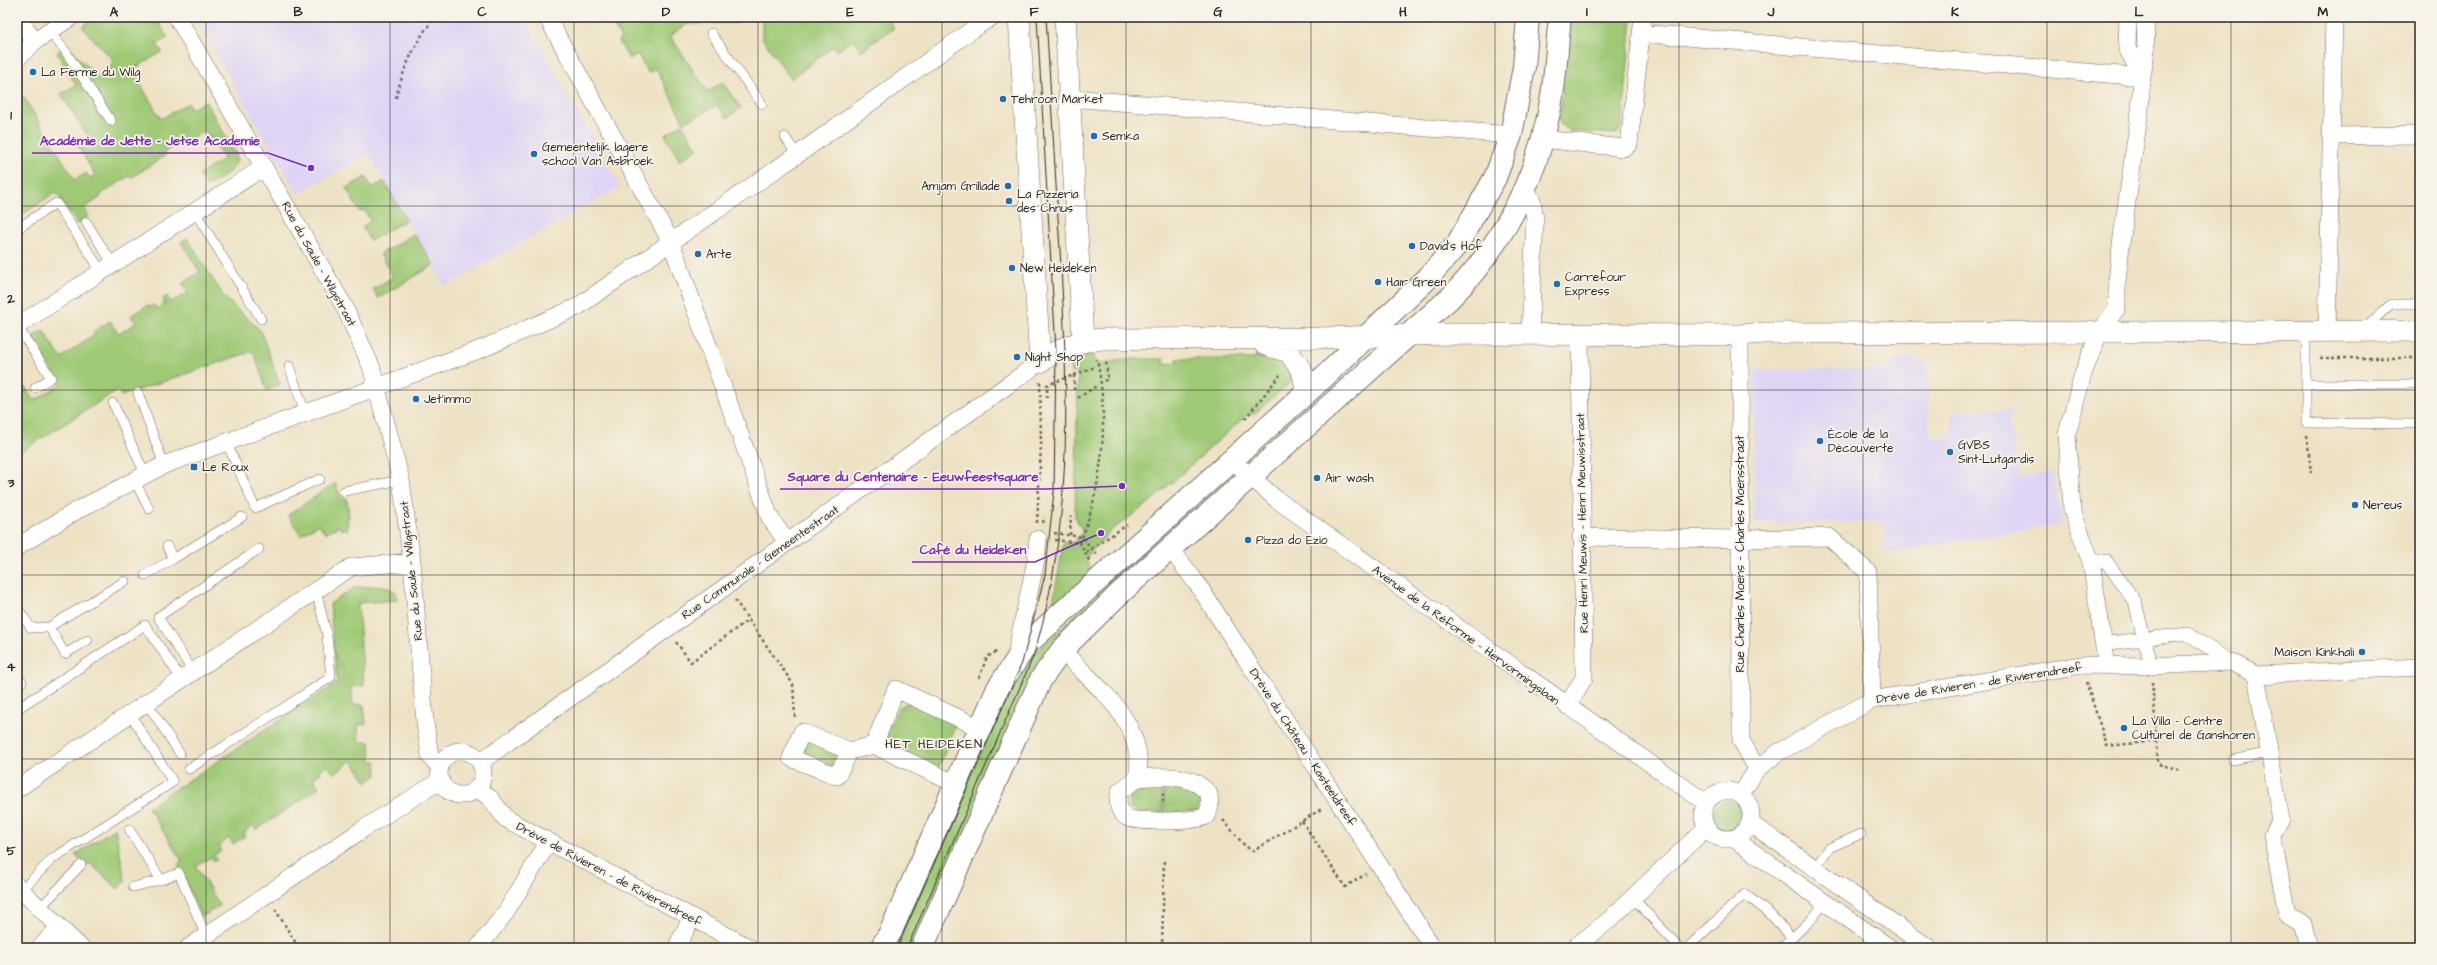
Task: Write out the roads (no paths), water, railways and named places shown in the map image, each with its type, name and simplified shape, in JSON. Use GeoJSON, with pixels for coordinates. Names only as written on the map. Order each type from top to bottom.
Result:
{"type":"FeatureCollection","features":[{"type":"Feature","properties":{"kind":"main road"},"geometry":{"type":"LineString","coordinates":[[881,948],[890,933],[998,688],[1018,658],[1042,630],[1306,393],[1428,278],[1458,243],[1495,178],[1511,135],[1524,67],[1528,17]]}},
{"type":"Feature","properties":{"kind":"main road"},"geometry":{"type":"LineString","coordinates":[[922,948],[1037,686],[1062,650],[1170,548],[1409,335],[1468,280],[1510,218],[1526,188],[1543,139],[1552,95],[1560,17]]}},
{"type":"Feature","properties":{"kind":"street"},"geometry":{"type":"LineString","coordinates":[[19,17],[34,42]]}},
{"type":"Feature","properties":{"kind":"street"},"geometry":{"type":"LineString","coordinates":[[17,59],[34,42],[71,17]]}},
{"type":"Feature","properties":{"kind":"street","name":"Rue du Saule - Wilgstraat"},"geometry":{"type":"LineString","coordinates":[[177,17],[344,306],[378,386],[401,480],[412,562],[425,723],[430,756],[440,773]]}},
{"type":"Feature","properties":{"kind":"street"},"geometry":{"type":"LineString","coordinates":[[547,17],[671,242],[770,518],[787,542]]}},
{"type":"Feature","properties":{"kind":"street"},"geometry":{"type":"LineString","coordinates":[[17,547],[140,477],[164,465],[226,441],[484,348],[577,307],[797,154],[978,24],[992,17]]}},
{"type":"Feature","properties":{"kind":"street"},"geometry":{"type":"LineString","coordinates":[[1019,17],[1040,362]]}},
{"type":"Feature","properties":{"kind":"street"},"geometry":{"type":"LineString","coordinates":[[1065,17],[1088,340]]}},
{"type":"Feature","properties":{"kind":"street"},"geometry":{"type":"LineString","coordinates":[[2128,17],[2126,48],[2142,77]]}},
{"type":"Feature","properties":{"kind":"street"},"geometry":{"type":"LineString","coordinates":[[2107,666],[2091,562],[2072,510],[2067,434],[2083,374],[2099,333],[2117,308],[2122,237],[2140,109],[2142,77],[2146,52],[2145,17]]}},
{"type":"Feature","properties":{"kind":"street"},"geometry":{"type":"LineString","coordinates":[[2327,332],[2334,17]]}},
{"type":"Feature","properties":{"kind":"street"},"geometry":{"type":"LineString","coordinates":[[1543,139],[1624,148],[1629,144],[1642,25],[2142,77]]}},
{"type":"Feature","properties":{"kind":"street"},"geometry":{"type":"LineString","coordinates":[[1070,100],[1091,100],[1511,135]]}},
{"type":"Feature","properties":{"kind":"street"},"geometry":{"type":"LineString","coordinates":[[2332,136],[2420,135]]}},
{"type":"Feature","properties":{"kind":"street"},"geometry":{"type":"LineString","coordinates":[[17,326],[264,167]]}},
{"type":"Feature","properties":{"kind":"street"},"geometry":{"type":"LineString","coordinates":[[1526,188],[1532,201],[1535,218],[1530,334]]}},
{"type":"Feature","properties":{"kind":"street"},"geometry":{"type":"LineString","coordinates":[[1040,362],[1056,350],[1088,340],[1530,334],[1740,335],[1764,333],[2420,331]]}},
{"type":"Feature","properties":{"kind":"street","name":"Rue Henri Meuwis - Henri Meuwisstraat"},"geometry":{"type":"LineString","coordinates":[[1567,706],[1584,678],[1581,537],[1580,335]]}},
{"type":"Feature","properties":{"kind":"street","name":"Rue Charles Moens - Charles Moensstraat"},"geometry":{"type":"LineString","coordinates":[[1740,335],[1739,539],[1741,740],[1757,769]]}},
{"type":"Feature","properties":{"kind":"street"},"geometry":{"type":"LineString","coordinates":[[1245,339],[1290,352],[1303,373],[1306,393]]}},
{"type":"Feature","properties":{"kind":"street","name":"Rue Communale - Gemeentestraat"},"geometry":{"type":"LineString","coordinates":[[480,762],[1040,362]]}},
{"type":"Feature","properties":{"kind":"street","name":"Avenue de la Réforme - Hervormingslaan"},"geometry":{"type":"LineString","coordinates":[[1232,460],[1286,506],[1706,803]]}},
{"type":"Feature","properties":{"kind":"street"},"geometry":{"type":"LineString","coordinates":[[1018,658],[1018,644],[1036,560],[1044,532]]}},
{"type":"Feature","properties":{"kind":"street"},"geometry":{"type":"LineString","coordinates":[[1581,537],[1739,539],[1829,537],[1868,572],[1872,700]]}},
{"type":"Feature","properties":{"kind":"street","name":"Drève du Château - Kasteeldreef"},"geometry":{"type":"LineString","coordinates":[[1170,548],[1187,568],[1338,799],[1433,948]]}},
{"type":"Feature","properties":{"kind":"street"},"geometry":{"type":"LineString","coordinates":[[2091,562],[2106,561],[2135,602],[2148,656]]}},
{"type":"Feature","properties":{"kind":"street"},"geometry":{"type":"LineString","coordinates":[[17,789],[353,566],[412,562]]}},
{"type":"Feature","properties":{"kind":"street"},"geometry":{"type":"LineString","coordinates":[[2110,643],[2188,634],[2231,662],[2256,675],[2420,666]]}},
{"type":"Feature","properties":{"kind":"street"},"geometry":{"type":"LineString","coordinates":[[1062,650],[1130,726],[1139,756],[1138,778]]}},
{"type":"Feature","properties":{"kind":"street","name":"Drève de Rivieren - de Rivierendreef"},"geometry":{"type":"LineString","coordinates":[[1741,794],[1757,769],[1779,752],[1872,700],[2081,665],[2150,666],[2231,662]]}},
{"type":"Feature","properties":{"kind":"street"},"geometry":{"type":"LineString","coordinates":[[2256,675],[2271,752],[2281,820],[2272,835],[2280,878],[2287,914],[2303,924],[2309,948]]}},
{"type":"Feature","properties":{"kind":"street"},"geometry":{"type":"LineString","coordinates":[[874,745],[896,689],[980,728]]}},
{"type":"Feature","properties":{"kind":"street"},"geometry":{"type":"LineString","coordinates":[[850,752],[837,776],[791,758],[802,732],[850,752],[874,745],[956,784]]}},
{"type":"Feature","properties":{"kind":"street"},"geometry":{"type":"LineString","coordinates":[[188,948],[363,829],[440,773],[449,756],[455,752],[469,753],[480,762],[483,773],[477,788],[471,793],[457,795],[450,792],[440,773]]}},
{"type":"Feature","properties":{"kind":"street"},"geometry":{"type":"LineString","coordinates":[[1162,777],[1188,779],[1201,785],[1209,794],[1210,807],[1206,816],[1201,819],[1133,819],[1122,812],[1118,806],[1120,791],[1138,778],[1162,777]]}},
{"type":"Feature","properties":{"kind":"street","name":"Drève de Rivieren - de Rivierendreef"},"geometry":{"type":"LineString","coordinates":[[477,788],[490,798],[506,819],[548,843],[750,948]]}},
{"type":"Feature","properties":{"kind":"street"},"geometry":{"type":"LineString","coordinates":[[1734,839],[1741,835],[1750,823],[1750,807],[1741,794],[1733,791],[1721,791],[1710,797],[1706,803],[1703,811],[1706,828],[1718,838],[1734,839],[1890,948]]}},
{"type":"Feature","properties":{"kind":"street"},"geometry":{"type":"LineString","coordinates":[[1750,823],[1929,948]]}},
{"type":"Feature","properties":{"kind":"street"},"geometry":{"type":"LineString","coordinates":[[1574,948],[1633,898],[1691,840],[1706,828]]}},
{"type":"Feature","properties":{"kind":"street"},"geometry":{"type":"LineString","coordinates":[[478,948],[506,912],[548,843]]}},
{"type":"Feature","properties":{"kind":"street"},"geometry":{"type":"LineString","coordinates":[[19,888],[81,948]]}},
{"type":"Feature","properties":{"kind":"street"},"geometry":{"type":"LineString","coordinates":[[676,948],[692,918]]}},
{"type":"Feature","properties":{"kind":"street"},"geometry":{"type":"LineString","coordinates":[[40,948],[64,931]]}},
{"type":"Feature","properties":{"kind":"street"},"geometry":{"type":"LineString","coordinates":[[57,948],[64,931]]}},
{"type":"Feature","properties":{"kind":"lane"},"geometry":{"type":"LineString","coordinates":[[49,32],[64,49],[111,121]]}},
{"type":"Feature","properties":{"kind":"lane"},"geometry":{"type":"LineString","coordinates":[[711,33],[762,104]]}},
{"type":"Feature","properties":{"kind":"lane"},"geometry":{"type":"LineString","coordinates":[[785,137],[797,154]]}},
{"type":"Feature","properties":{"kind":"lane"},"geometry":{"type":"LineString","coordinates":[[17,229],[56,203],[108,268]]}},
{"type":"Feature","properties":{"kind":"lane"},"geometry":{"type":"LineString","coordinates":[[195,212],[261,319]]}},
{"type":"Feature","properties":{"kind":"lane"},"geometry":{"type":"LineString","coordinates":[[86,222],[108,268]]}},
{"type":"Feature","properties":{"kind":"lane"},"geometry":{"type":"LineString","coordinates":[[2361,331],[2391,304],[2420,304]]}},
{"type":"Feature","properties":{"kind":"lane"},"geometry":{"type":"LineString","coordinates":[[17,326],[51,378],[35,388]]}},
{"type":"Feature","properties":{"kind":"lane"},"geometry":{"type":"LineString","coordinates":[[2306,332],[2306,423],[2420,424]]}},
{"type":"Feature","properties":{"kind":"lane"},"geometry":{"type":"LineString","coordinates":[[289,366],[305,413]]}},
{"type":"Feature","properties":{"kind":"lane"},"geometry":{"type":"LineString","coordinates":[[2307,384],[2420,384]]}},
{"type":"Feature","properties":{"kind":"lane"},"geometry":{"type":"LineString","coordinates":[[138,393],[164,465]]}},
{"type":"Feature","properties":{"kind":"lane"},"geometry":{"type":"LineString","coordinates":[[113,403],[140,477],[149,509]]}},
{"type":"Feature","properties":{"kind":"lane"},"geometry":{"type":"LineString","coordinates":[[226,441],[255,508],[320,479]]}},
{"type":"Feature","properties":{"kind":"lane"},"geometry":{"type":"LineString","coordinates":[[344,491],[401,480]]}},
{"type":"Feature","properties":{"kind":"lane"},"geometry":{"type":"LineString","coordinates":[[145,575],[242,517]]}},
{"type":"Feature","properties":{"kind":"lane"},"geometry":{"type":"LineString","coordinates":[[167,546],[173,559]]}},
{"type":"Feature","properties":{"kind":"lane"},"geometry":{"type":"LineString","coordinates":[[188,676],[158,617],[259,549]]}},
{"type":"Feature","properties":{"kind":"lane"},"geometry":{"type":"LineString","coordinates":[[17,607],[31,628],[49,627],[125,581]]}},
{"type":"Feature","properties":{"kind":"lane"},"geometry":{"type":"LineString","coordinates":[[189,768],[331,677],[328,636],[316,590]]}},
{"type":"Feature","properties":{"kind":"lane"},"geometry":{"type":"LineString","coordinates":[[17,709],[145,625],[188,676]]}},
{"type":"Feature","properties":{"kind":"lane"},"geometry":{"type":"LineString","coordinates":[[49,627],[65,654],[88,640]]}},
{"type":"Feature","properties":{"kind":"lane"},"geometry":{"type":"LineString","coordinates":[[17,674],[22,682]]}},
{"type":"Feature","properties":{"kind":"lane"},"geometry":{"type":"LineString","coordinates":[[147,703],[180,754]]}},
{"type":"Feature","properties":{"kind":"lane"},"geometry":{"type":"LineString","coordinates":[[19,888],[52,859],[173,782],[130,714]]}},
{"type":"Feature","properties":{"kind":"lane"},"geometry":{"type":"LineString","coordinates":[[2233,760],[2271,752]]}},
{"type":"Feature","properties":{"kind":"lane"},"geometry":{"type":"LineString","coordinates":[[129,829],[162,880]]}},
{"type":"Feature","properties":{"kind":"lane"},"geometry":{"type":"LineString","coordinates":[[1815,868],[1829,848],[1861,834]]}},
{"type":"Feature","properties":{"kind":"lane"},"geometry":{"type":"LineString","coordinates":[[40,908],[81,865]]}},
{"type":"Feature","properties":{"kind":"lane"},"geometry":{"type":"LineString","coordinates":[[133,887],[162,880],[179,873],[206,936]]}},
{"type":"Feature","properties":{"kind":"lane"},"geometry":{"type":"LineString","coordinates":[[1687,948],[1745,894],[1770,914],[1792,938]]}},
{"type":"Feature","properties":{"kind":"lane"},"geometry":{"type":"LineString","coordinates":[[1633,898],[1680,948]]}},
{"type":"Feature","properties":{"kind":"lane"},"geometry":{"type":"LineString","coordinates":[[1780,948],[1792,938],[1825,902]]}},
{"type":"Feature","properties":{"kind":"tram line"},"geometry":{"type":"LineString","coordinates":[[897,948],[1022,663],[1045,575],[1054,492],[1056,351],[1037,17]]}},
{"type":"Feature","properties":{"kind":"tram line"},"geometry":{"type":"LineString","coordinates":[[907,948],[1033,657],[1046,607],[1056,557],[1062,507],[1066,404],[1063,301],[1046,17]]}},
{"type":"Feature","properties":{"kind":"place","name":"La Ferme du Wilg"},"geometry":{"type":"Point","coordinates":[33,72]}},
{"type":"Feature","properties":{"kind":"place","name":"Tehroon Market"},"geometry":{"type":"Point","coordinates":[1003,99]}},
{"type":"Feature","properties":{"kind":"place","name":"Semka"},"geometry":{"type":"Point","coordinates":[1094,136]}},
{"type":"Feature","properties":{"kind":"place","name":"Gemeentelijk lagere school Van Asbroek"},"geometry":{"type":"Point","coordinates":[534,154]}},
{"type":"Feature","properties":{"kind":"place","name":"Académie de Jette - Jetse Academie"},"geometry":{"type":"Point","coordinates":[311,168]}},
{"type":"Feature","properties":{"kind":"place","name":"Amjam Grillade"},"geometry":{"type":"Point","coordinates":[1008,186]}},
{"type":"Feature","properties":{"kind":"place","name":"La Pizzeria des Chnus"},"geometry":{"type":"Point","coordinates":[1009,201]}},
{"type":"Feature","properties":{"kind":"place","name":"David's Hof"},"geometry":{"type":"Point","coordinates":[1412,246]}},
{"type":"Feature","properties":{"kind":"place","name":"Arte"},"geometry":{"type":"Point","coordinates":[698,254]}},
{"type":"Feature","properties":{"kind":"place","name":"New Heideken"},"geometry":{"type":"Point","coordinates":[1012,268]}},
{"type":"Feature","properties":{"kind":"place","name":"Hair Green"},"geometry":{"type":"Point","coordinates":[1378,282]}},
{"type":"Feature","properties":{"kind":"place","name":"Carrefour Express"},"geometry":{"type":"Point","coordinates":[1557,284]}},
{"type":"Feature","properties":{"kind":"place","name":"Night Shop"},"geometry":{"type":"Point","coordinates":[1017,357]}},
{"type":"Feature","properties":{"kind":"place","name":"Jet'immo"},"geometry":{"type":"Point","coordinates":[416,399]}},
{"type":"Feature","properties":{"kind":"place","name":"École de la Découverte"},"geometry":{"type":"Point","coordinates":[1820,441]}},
{"type":"Feature","properties":{"kind":"place","name":"GVBS Sint-Lutgardis"},"geometry":{"type":"Point","coordinates":[1950,452]}},
{"type":"Feature","properties":{"kind":"place","name":"Le Roux"},"geometry":{"type":"Point","coordinates":[194,467]}},
{"type":"Feature","properties":{"kind":"place","name":"Air wash"},"geometry":{"type":"Point","coordinates":[1317,478]}},
{"type":"Feature","properties":{"kind":"place","name":"Square du Centenaire - Eeuwfeestsquare"},"geometry":{"type":"Point","coordinates":[1122,486]}},
{"type":"Feature","properties":{"kind":"place","name":"Nereus"},"geometry":{"type":"Point","coordinates":[2355,505]}},
{"type":"Feature","properties":{"kind":"place","name":"Café du Heideken"},"geometry":{"type":"Point","coordinates":[1101,533]}},
{"type":"Feature","properties":{"kind":"place","name":"Pizza do Ezio"},"geometry":{"type":"Point","coordinates":[1248,540]}},
{"type":"Feature","properties":{"kind":"place","name":"Maison Kinkhali"},"geometry":{"type":"Point","coordinates":[2362,652]}},
{"type":"Feature","properties":{"kind":"place","name":"La Villa – Centre Culturel de Ganshoren"},"geometry":{"type":"Point","coordinates":[2124,728]}},
{"type":"Feature","properties":{"kind":"district","name":"HET HEIDEKEN"},"geometry":{"type":"Point","coordinates":[934,743]}}]}
